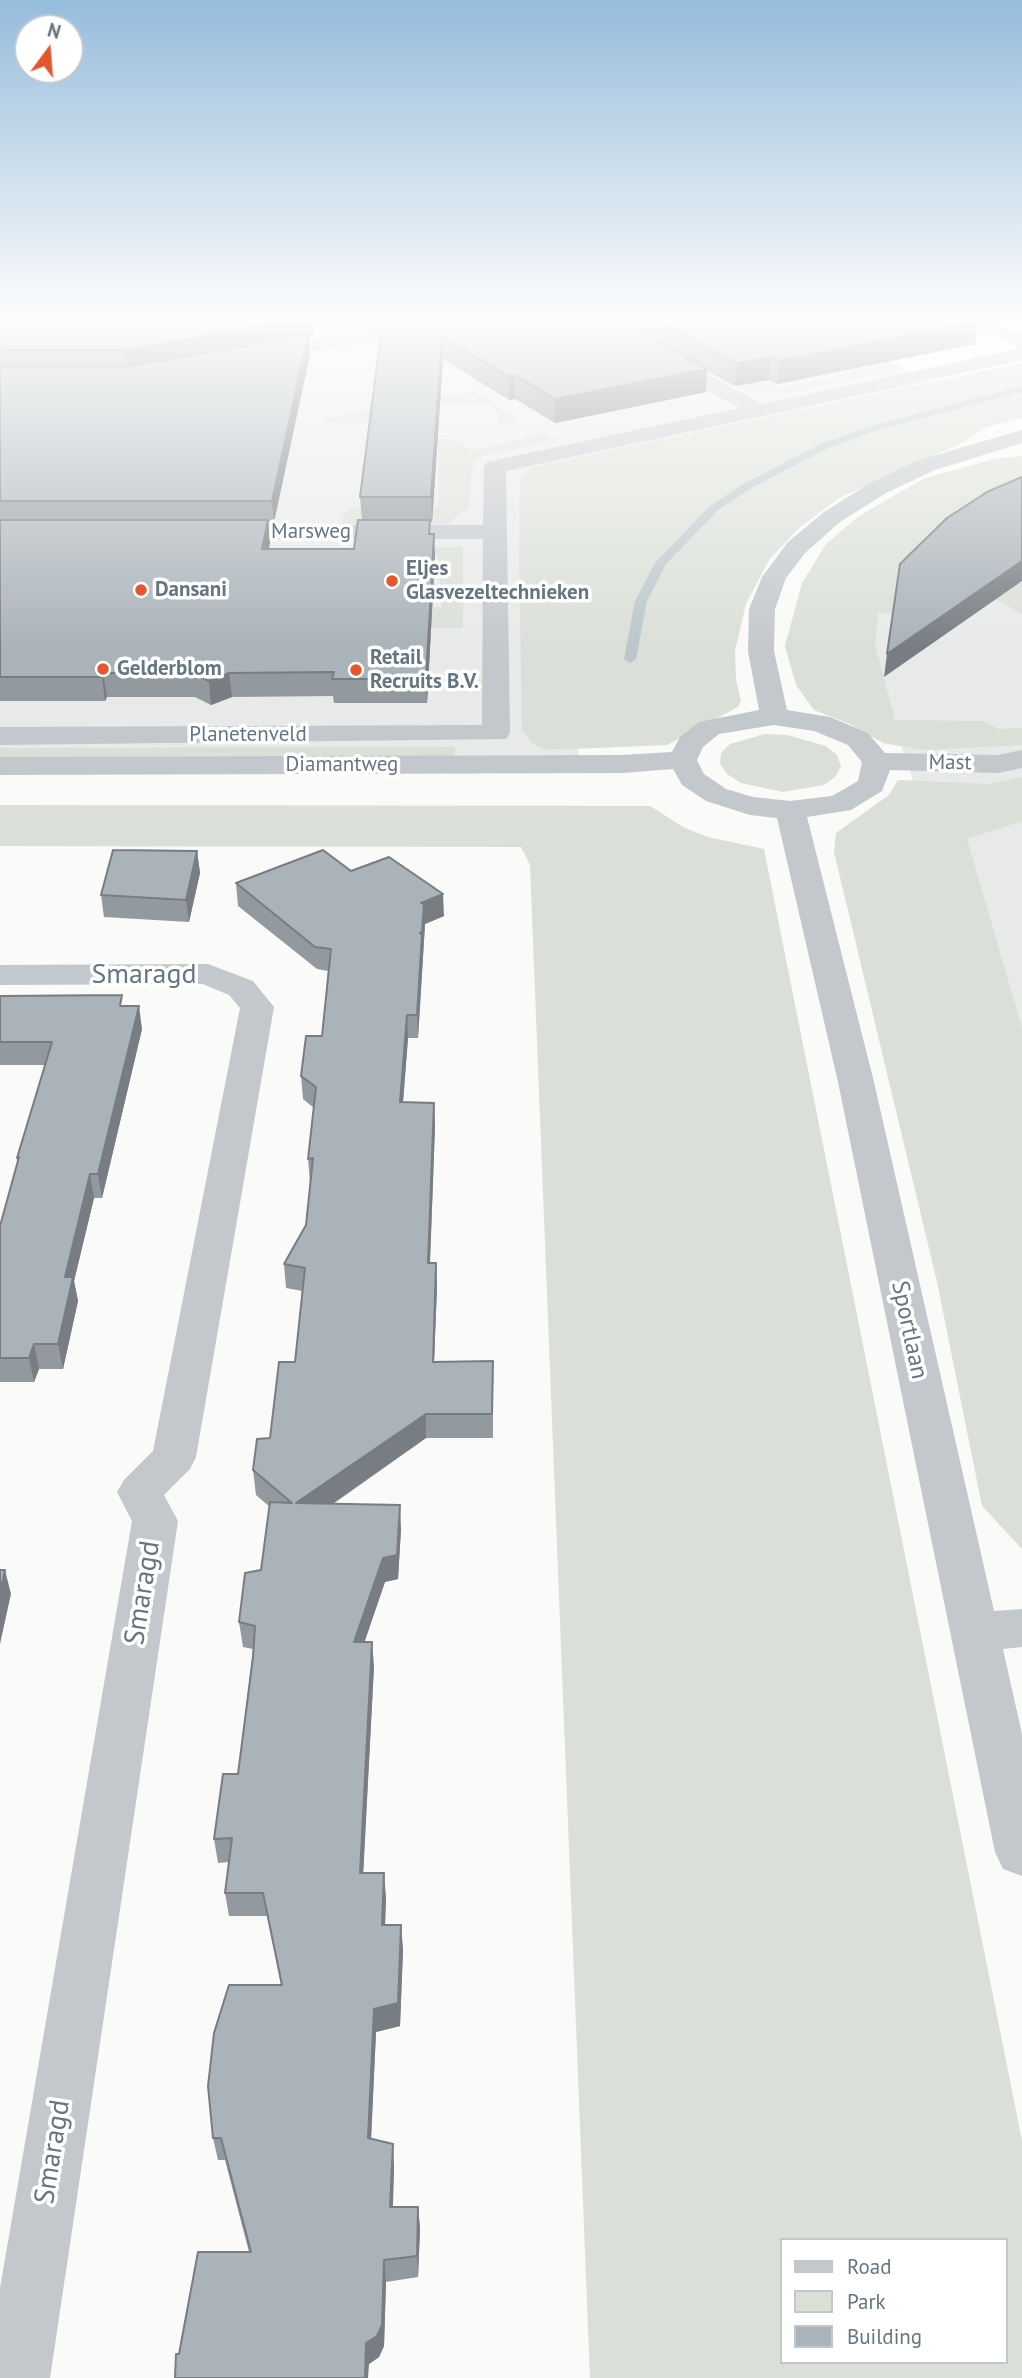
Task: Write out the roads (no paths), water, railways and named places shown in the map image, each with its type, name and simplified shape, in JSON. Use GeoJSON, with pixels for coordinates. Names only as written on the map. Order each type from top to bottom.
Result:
{"type":"FeatureCollection","features":[{"type":"Feature","properties":{"kind":"street"},"geometry":{"type":"LineString","coordinates":[[497,765],[495,467],[680,427]]}},
{"type":"Feature","properties":{"kind":"street"},"geometry":{"type":"LineString","coordinates":[[774,717],[761,651],[762,609],[774,577],[797,547],[832,517],[878,488],[927,465],[1022,436]]}},
{"type":"Feature","properties":{"kind":"street","name":"Marsweg"},"geometry":{"type":"LineString","coordinates":[[187,532],[496,532]]}},
{"type":"Feature","properties":{"kind":"street"},"geometry":{"type":"LineString","coordinates":[[774,717],[820,723],[858,739],[877,761],[872,785],[840,804],[790,810],[750,807],[716,795],[692,779],[683,760],[690,743],[709,728],[739,720],[774,717]]}},
{"type":"Feature","properties":{"kind":"street","name":"Planetenveld"},"geometry":{"type":"LineString","coordinates":[[0,736],[496,733]]}},
{"type":"Feature","properties":{"kind":"street","name":"Diamantweg"},"geometry":{"type":"LineString","coordinates":[[0,766],[622,764],[683,760]]}},
{"type":"Feature","properties":{"kind":"street","name":"Mast"},"geometry":{"type":"LineString","coordinates":[[877,761],[986,764],[1022,760]]}},
{"type":"Feature","properties":{"kind":"street","name":"Sportlaan"},"geometry":{"type":"LineString","coordinates":[[790,810],[856,1083],[1022,1852]]}},
{"type":"Feature","properties":{"kind":"street","name":"Smaragd"},"geometry":{"type":"LineString","coordinates":[[0,975],[208,974],[241,988],[257,1007],[174,1457],[141,1492],[155,1521],[17,2378]]}},
{"type":"Feature","properties":{"kind":"street"},"geometry":{"type":"LineString","coordinates":[[974,1632],[1022,1628]]}},
{"type":"Feature","properties":{"kind":"waterway"},"geometry":{"type":"LineString","coordinates":[[630,659],[641,601],[661,563],[714,508],[749,485],[825,446],[878,427]]}},
{"type":"Feature","properties":{"kind":"place","name":"Eljes Glasvezeltechnieken"},"geometry":{"type":"Point","coordinates":[392,581]}},
{"type":"Feature","properties":{"kind":"place","name":"Dansani"},"geometry":{"type":"Point","coordinates":[141,590]}},
{"type":"Feature","properties":{"kind":"place","name":"Gelderblom"},"geometry":{"type":"Point","coordinates":[103,669]}},
{"type":"Feature","properties":{"kind":"place","name":"Retail Recruits B.V."},"geometry":{"type":"Point","coordinates":[356,670]}}]}
